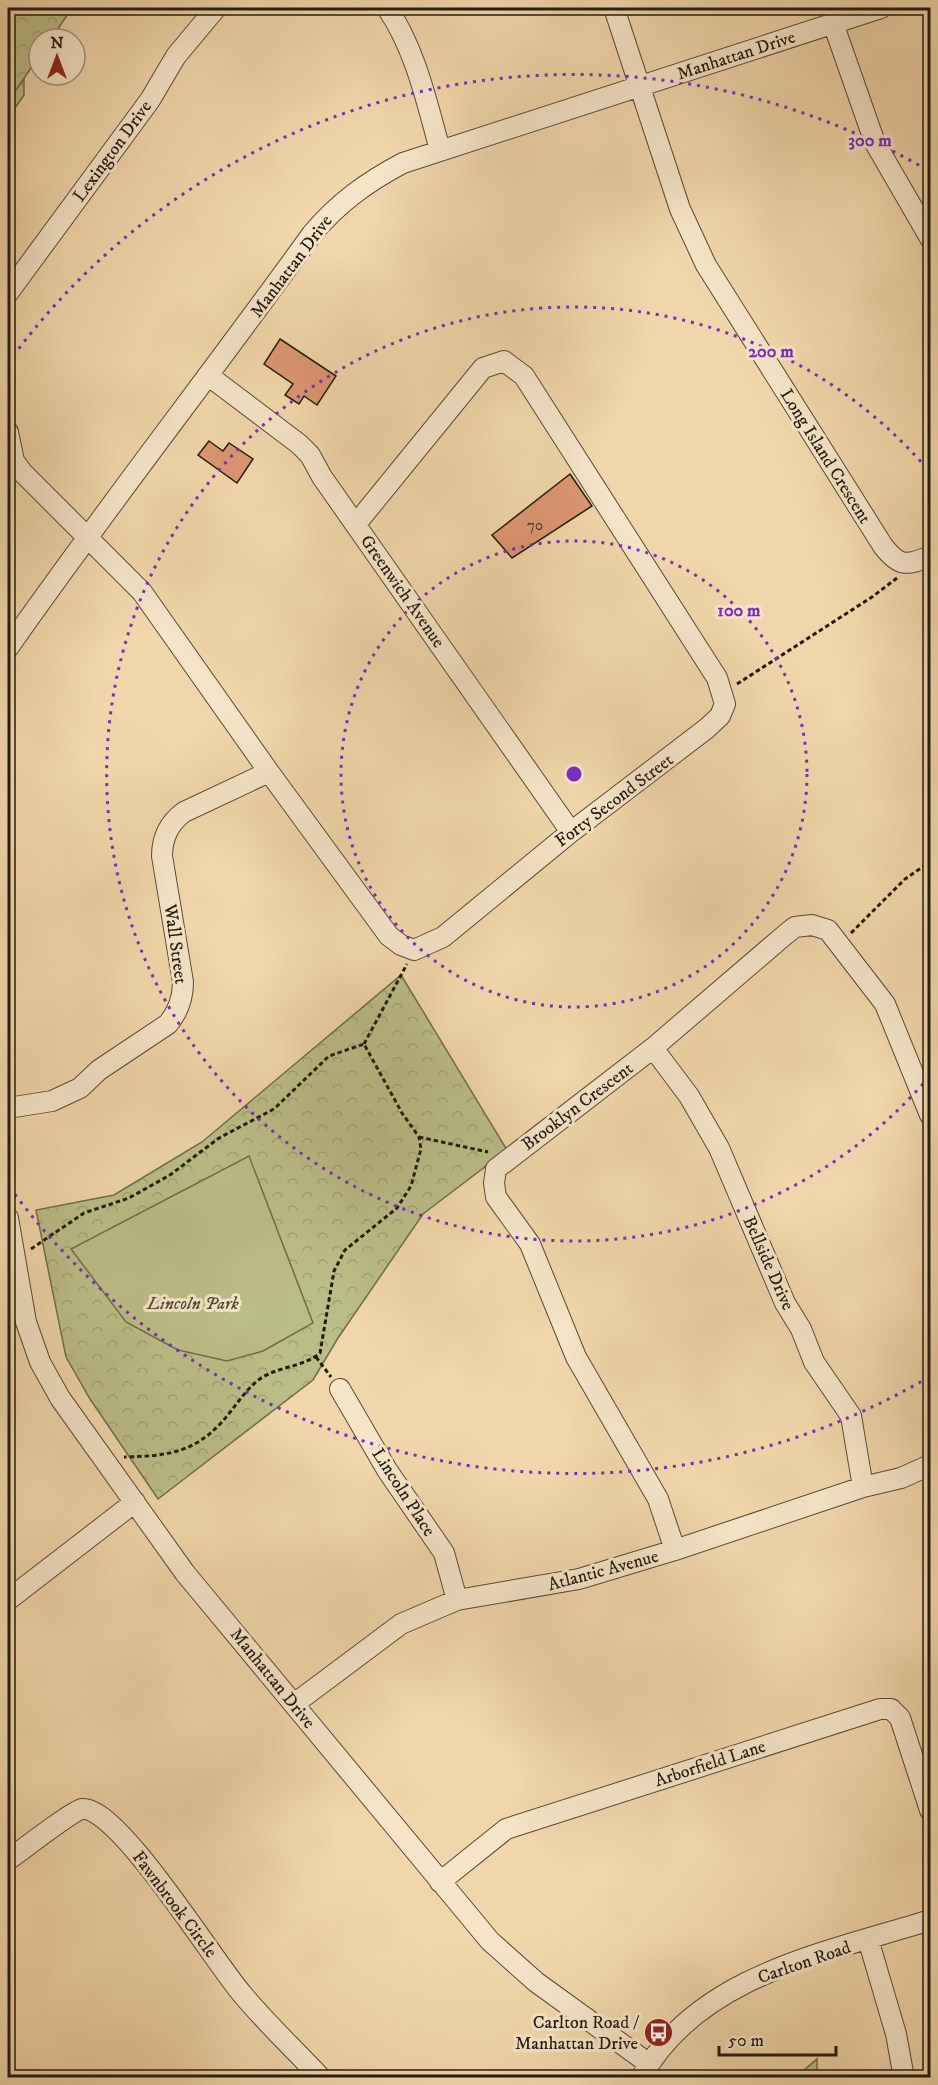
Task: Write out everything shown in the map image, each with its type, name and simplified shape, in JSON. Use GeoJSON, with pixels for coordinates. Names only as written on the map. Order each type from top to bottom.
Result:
{"type":"FeatureCollection","features":[{"type":"Feature","properties":{"kind":"street","name":"Lexington Drive"},"geometry":{"type":"LineString","coordinates":[[8,293],[150,100],[176,56],[216,8]]}},
{"type":"Feature","properties":{"kind":"street"},"geometry":{"type":"LineString","coordinates":[[387,8],[396,21],[414,65],[440,150]]}},
{"type":"Feature","properties":{"kind":"street"},"geometry":{"type":"LineString","coordinates":[[614,8],[640,86]]}},
{"type":"Feature","properties":{"kind":"street","name":"Manhattan Drive"},"geometry":{"type":"LineString","coordinates":[[8,648],[87,535],[209,376],[329,213],[377,177],[403,163],[440,150],[881,8]]}},
{"type":"Feature","properties":{"kind":"street"},"geometry":{"type":"LineString","coordinates":[[833,23],[875,143],[930,238]]}},
{"type":"Feature","properties":{"kind":"street","name":"Long Island Crescent"},"geometry":{"type":"LineString","coordinates":[[640,86],[655,140],[680,209],[706,265],[894,561],[901,563],[924,559]]}},
{"type":"Feature","properties":{"kind":"street"},"geometry":{"type":"LineString","coordinates":[[356,524],[483,368],[504,361],[524,376],[556,423],[723,693]]}},
{"type":"Feature","properties":{"kind":"street","name":"Greenwich Avenue"},"geometry":{"type":"LineString","coordinates":[[209,376],[299,444],[310,455],[322,477],[571,832]]}},
{"type":"Feature","properties":{"kind":"street"},"geometry":{"type":"LineString","coordinates":[[8,432],[14,461],[23,473],[142,592],[269,772],[389,936],[401,945],[414,950]]}},
{"type":"Feature","properties":{"kind":"street","name":"Forty Second Street"},"geometry":{"type":"LineString","coordinates":[[414,950],[443,937],[571,832],[706,729],[720,716],[725,704],[723,693]]}},
{"type":"Feature","properties":{"kind":"street","name":"Wall Street"},"geometry":{"type":"LineString","coordinates":[[8,1108],[52,1101],[80,1088],[99,1070],[168,1024],[175,1015],[183,996],[183,982],[162,856],[162,844],[167,831],[174,819],[184,812],[269,772]]}},
{"type":"Feature","properties":{"kind":"street","name":"Brooklyn Crescent"},"geometry":{"type":"LineString","coordinates":[[675,1550],[658,1499],[576,1357],[530,1244],[496,1197],[494,1183],[496,1168],[653,1048],[795,927],[812,925],[828,930],[885,1004],[930,1115]]}},
{"type":"Feature","properties":{"kind":"street","name":"Bellside Drive"},"geometry":{"type":"LineString","coordinates":[[653,1048],[689,1096],[707,1126],[739,1192],[767,1265],[801,1329],[814,1362],[851,1416],[863,1487]]}},
{"type":"Feature","properties":{"kind":"street","name":"Manhattan Drive"},"geometry":{"type":"LineString","coordinates":[[8,1218],[26,1322],[40,1362],[60,1398],[185,1573],[490,1941],[536,1982],[644,2070]]}},
{"type":"Feature","properties":{"kind":"street","name":"Lincoln Place"},"geometry":{"type":"LineString","coordinates":[[340,1389],[387,1470],[444,1553],[457,1600]]}},
{"type":"Feature","properties":{"kind":"street","name":"Atlantic Avenue"},"geometry":{"type":"LineString","coordinates":[[294,1704],[401,1624],[457,1600],[579,1579],[675,1550],[863,1487],[901,1478],[930,1465]]}},
{"type":"Feature","properties":{"kind":"street"},"geometry":{"type":"LineString","coordinates":[[8,1600],[135,1502]]}},
{"type":"Feature","properties":{"kind":"street","name":"Arborfield Lane"},"geometry":{"type":"LineString","coordinates":[[440,1882],[506,1829],[880,1709],[891,1709],[900,1718],[930,1810]]}},
{"type":"Feature","properties":{"kind":"street","name":"Fawnbrook Circle"},"geometry":{"type":"LineString","coordinates":[[8,1860],[65,1818],[82,1809],[98,1812],[114,1826],[166,1890],[241,1994],[321,2078]]}},
{"type":"Feature","properties":{"kind":"street","name":"Carlton Road"},"geometry":{"type":"LineString","coordinates":[[644,2070],[677,2031],[701,2011],[748,1982],[802,1959],[930,1920]]}},
{"type":"Feature","properties":{"kind":"street"},"geometry":{"type":"LineString","coordinates":[[868,1940],[896,2034],[904,2078]]}},
{"type":"Feature","properties":{"kind":"path"},"geometry":{"type":"LineString","coordinates":[[723,693],[872,597],[924,559]]}},
{"type":"Feature","properties":{"kind":"path"},"geometry":{"type":"LineString","coordinates":[[839,945],[905,879],[930,862]]}},
{"type":"Feature","properties":{"kind":"path"},"geometry":{"type":"LineString","coordinates":[[15,1260],[84,1213],[129,1198],[170,1175],[219,1138],[274,1109],[329,1056],[364,1044],[414,950]]}},
{"type":"Feature","properties":{"kind":"path"},"geometry":{"type":"LineString","coordinates":[[104,1459],[161,1456],[190,1448],[219,1424],[258,1381],[279,1370],[310,1361],[320,1353],[334,1271],[345,1250],[362,1238],[401,1200],[411,1186],[421,1149],[419,1137],[402,1113],[364,1044]]}},
{"type":"Feature","properties":{"kind":"path"},"geometry":{"type":"LineString","coordinates":[[419,1137],[508,1157]]}},
{"type":"Feature","properties":{"kind":"path"},"geometry":{"type":"LineString","coordinates":[[316,1357],[340,1389]]}},
{"type":"Feature","properties":{"kind":"green space"},"geometry":{"type":"Polygon","coordinates":[[[8,8],[24,8],[24,95],[8,118],[8,8]]]}},
{"type":"Feature","properties":{"kind":"green space"},"geometry":{"type":"Polygon","coordinates":[[[8,8],[72,8],[59,27],[27,27],[27,74],[8,102],[8,8]]]}},
{"type":"Feature","properties":{"kind":"green space","name":"Lincoln Park"},"geometry":{"type":"Polygon","coordinates":[[[401,975],[507,1150],[423,1214],[338,1338],[313,1380],[158,1499],[90,1399],[66,1357],[36,1210],[114,1195],[202,1142],[401,975]]]}},
{"type":"Feature","properties":{"kind":"green space"},"geometry":{"type":"Polygon","coordinates":[[[249,1156],[313,1323],[263,1351],[227,1361],[178,1350],[126,1322],[71,1249],[249,1156]]]}},
{"type":"Feature","properties":{"kind":"green space"},"geometry":{"type":"Polygon","coordinates":[[[817,2059],[817,2077],[796,2077],[817,2059]]]}},
{"type":"Feature","properties":{"kind":"building"},"geometry":{"type":"Polygon","coordinates":[[[280,339],[336,376],[317,405],[304,396],[299,404],[285,395],[293,384],[264,364],[280,339]]]}},
{"type":"Feature","properties":{"kind":"building"},"geometry":{"type":"Polygon","coordinates":[[[209,441],[223,451],[229,443],[253,459],[237,483],[198,455],[209,441]]]}},
{"type":"Feature","properties":{"kind":"building"},"geometry":{"type":"Polygon","coordinates":[[[570,474],[592,506],[512,558],[492,535],[570,474]]]}},
{"type":"Feature","properties":{"kind":"place","name":"Carlton Road / Manhattan Drive"},"geometry":{"type":"Point","coordinates":[659,2032]}}]}
